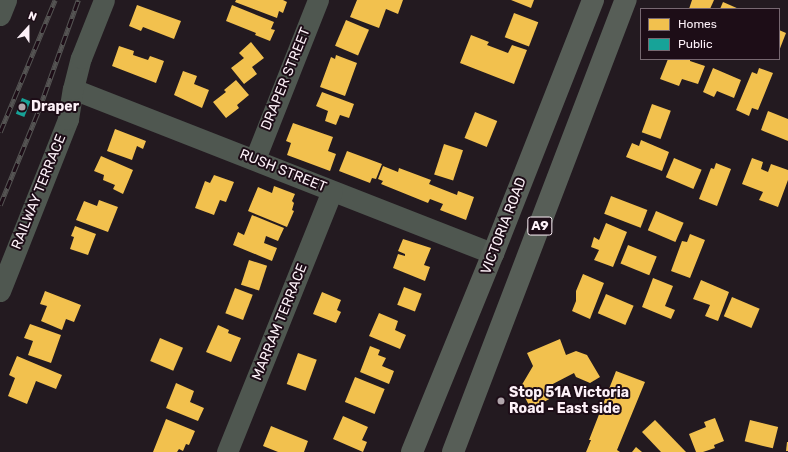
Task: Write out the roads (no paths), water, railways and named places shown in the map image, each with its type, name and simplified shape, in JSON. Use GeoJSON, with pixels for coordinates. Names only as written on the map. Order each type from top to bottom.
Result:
{"type":"FeatureCollection","features":[{"type":"Feature","properties":{"kind":"highway","name":"VICTORIA ROAD"},"geometry":{"type":"LineString","coordinates":[[412,452],[493,254],[593,0]]}},
{"type":"Feature","properties":{"kind":"highway","name":"A9"},"geometry":{"type":"LineString","coordinates":[[453,452],[626,0]]}},
{"type":"Feature","properties":{"kind":"highway"},"geometry":{"type":"LineString","coordinates":[[545,121],[555,127],[569,125],[581,117]]}},
{"type":"Feature","properties":{"kind":"street"},"geometry":{"type":"LineString","coordinates":[[0,15],[6,0]]}},
{"type":"Feature","properties":{"kind":"street","name":"RAILWAY TERRACE"},"geometry":{"type":"LineString","coordinates":[[0,291],[68,119],[73,88],[81,58],[104,0]]}},
{"type":"Feature","properties":{"kind":"street","name":"DRAPER STREET"},"geometry":{"type":"LineString","coordinates":[[255,159],[318,0]]}},
{"type":"Feature","properties":{"kind":"street","name":"RUSH STREET"},"geometry":{"type":"LineString","coordinates":[[73,88],[493,254]]}},
{"type":"Feature","properties":{"kind":"street","name":"MARRAM TERRACE"},"geometry":{"type":"LineString","coordinates":[[228,452],[332,191]]}},
{"type":"Feature","properties":{"kind":"railway"},"geometry":{"type":"LineString","coordinates":[[0,132],[55,0]]}},
{"type":"Feature","properties":{"kind":"railway"},"geometry":{"type":"LineString","coordinates":[[0,205],[38,112],[78,0]]}},
{"type":"Feature","properties":{"kind":"place","name":"Draper"},"geometry":{"type":"Point","coordinates":[22,107]}},
{"type":"Feature","properties":{"kind":"place","name":"Stop 51A Victoria Road - East side"},"geometry":{"type":"Point","coordinates":[501,401]}}]}
